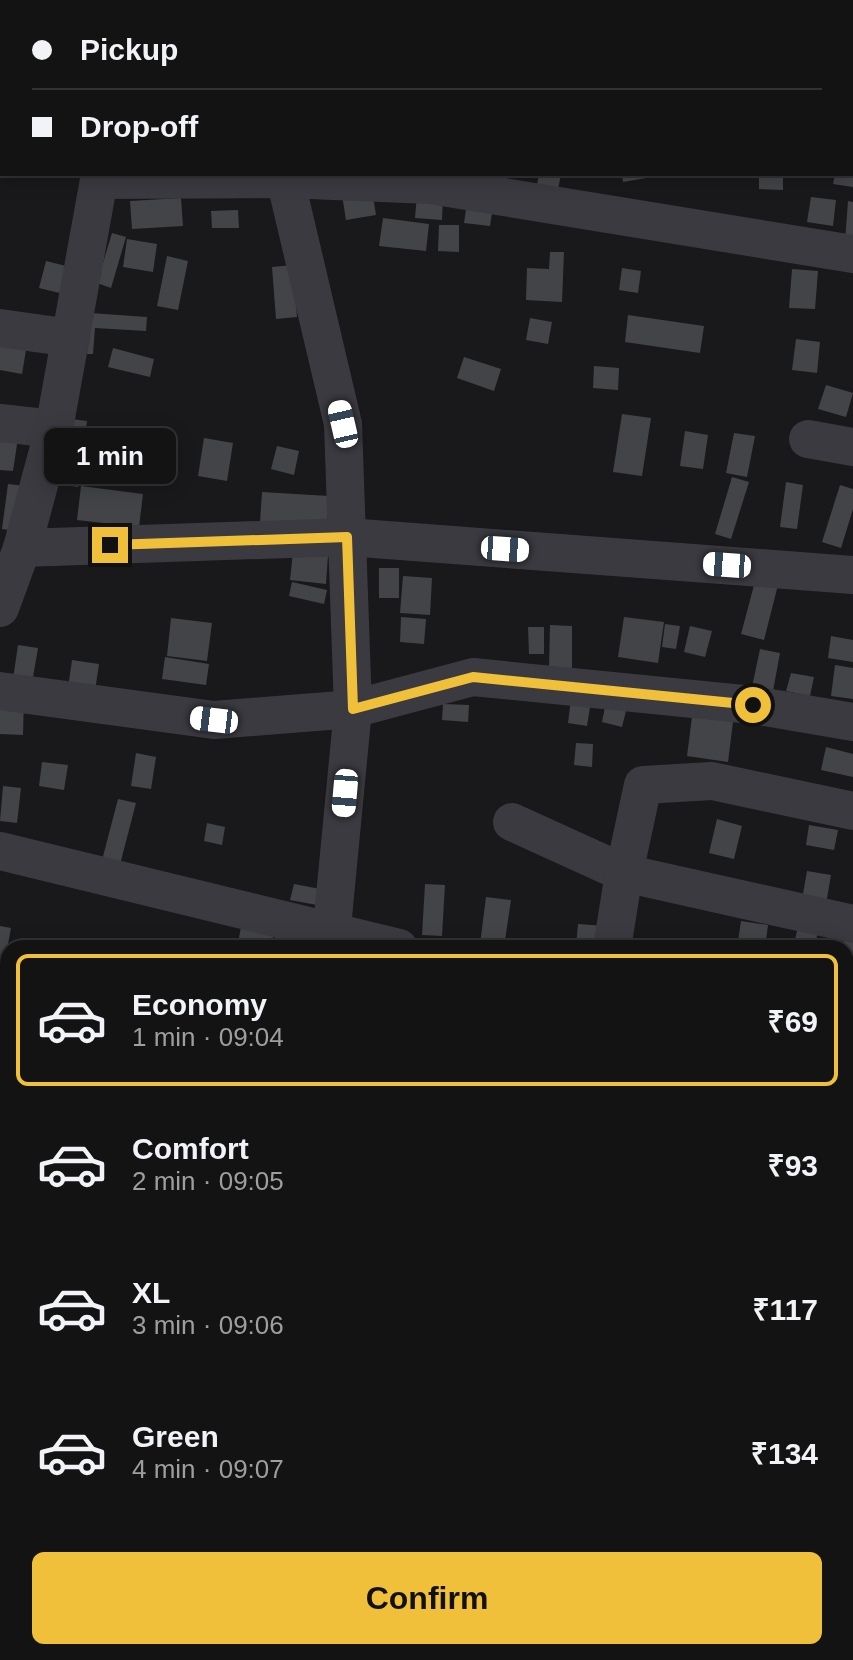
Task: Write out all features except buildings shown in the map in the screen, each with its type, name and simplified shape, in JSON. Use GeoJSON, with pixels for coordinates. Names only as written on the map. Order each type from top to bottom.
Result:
{"type":"FeatureCollection","features":[{"type":"Feature","properties":{"kind":"street"},"geometry":{"type":"LineString","coordinates":[[0,851],[331,940],[353,709],[343,424],[285,176]]}},
{"type":"Feature","properties":{"kind":"street"},"geometry":{"type":"LineString","coordinates":[[0,608],[22,548],[54,429],[100,177],[285,176],[430,185],[853,254]]}},
{"type":"Feature","properties":{"kind":"street"},"geometry":{"type":"LineString","coordinates":[[0,328],[71,338]]}},
{"type":"Feature","properties":{"kind":"street"},"geometry":{"type":"LineString","coordinates":[[0,423],[54,429]]}},
{"type":"Feature","properties":{"kind":"street"},"geometry":{"type":"LineString","coordinates":[[808,439],[853,447]]}},
{"type":"Feature","properties":{"kind":"street"},"geometry":{"type":"LineString","coordinates":[[22,548],[347,537],[853,575]]}},
{"type":"Feature","properties":{"kind":"street"},"geometry":{"type":"LineString","coordinates":[[0,691],[214,720],[353,709],[473,677],[753,705],[853,722]]}},
{"type":"Feature","properties":{"kind":"street"},"geometry":{"type":"LineString","coordinates":[[613,940],[643,785],[712,781],[853,811]]}},
{"type":"Feature","properties":{"kind":"street"},"geometry":{"type":"LineString","coordinates":[[512,822],[624,873],[853,924]]}},
{"type":"Feature","properties":{"kind":"route"},"geometry":{"type":"LineString","coordinates":[[110,545],[347,537],[353,709],[473,677],[753,705]]}}]}
